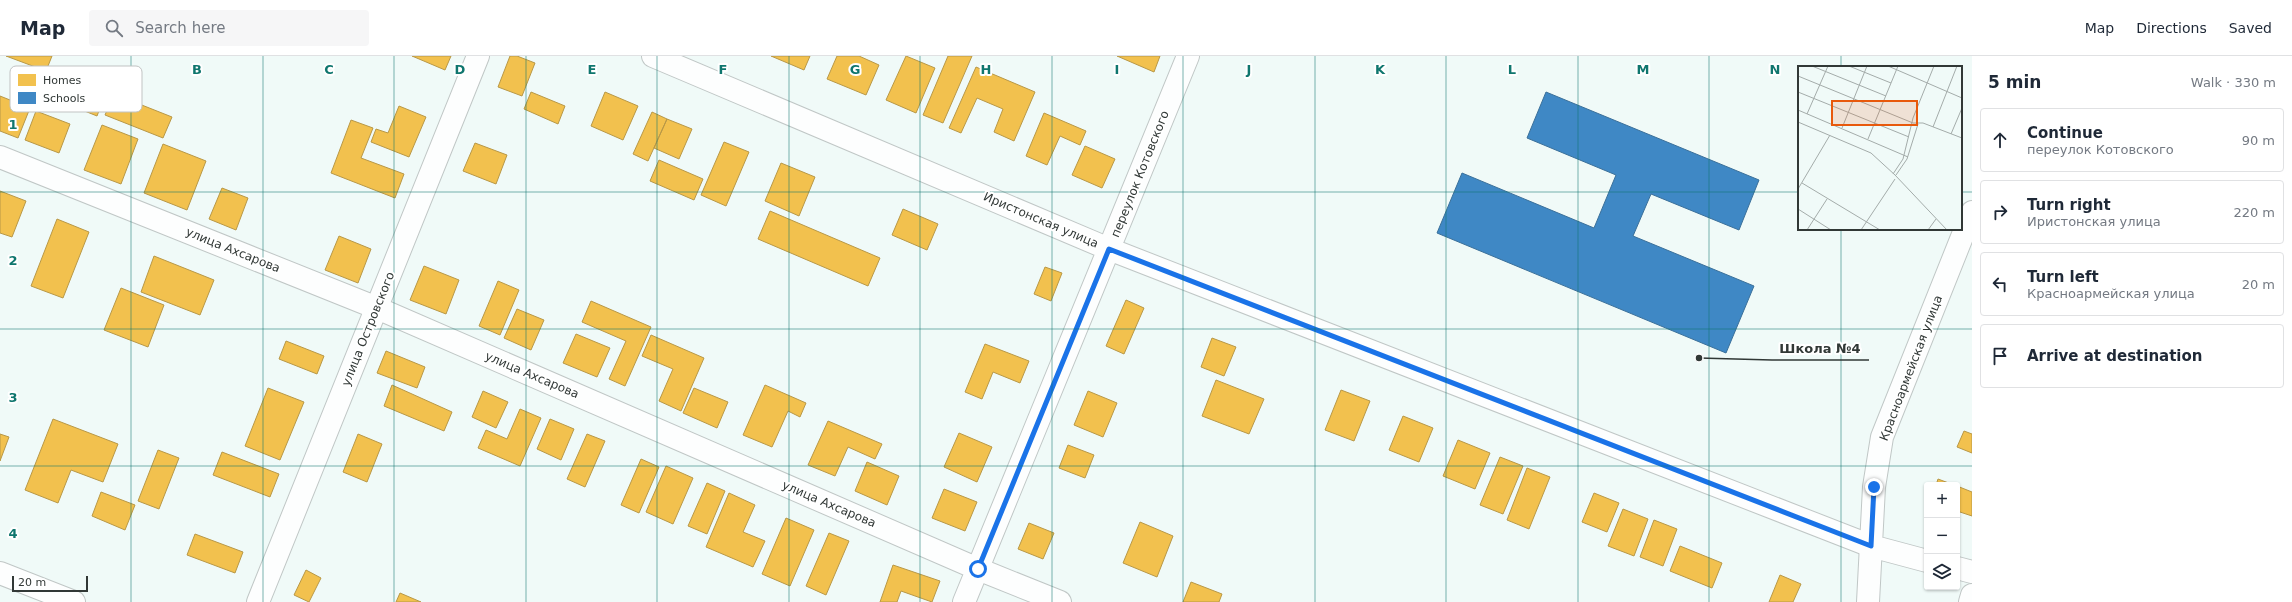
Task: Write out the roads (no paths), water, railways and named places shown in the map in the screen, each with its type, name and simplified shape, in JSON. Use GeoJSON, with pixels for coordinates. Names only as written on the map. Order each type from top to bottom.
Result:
{"type":"FeatureCollection","features":[{"type":"Feature","properties":{"kind":"street","name":"улица Островского"},"geometry":{"type":"LineString","coordinates":[[258,602],[478,56]]}},
{"type":"Feature","properties":{"kind":"street","name":"Иристонская улица"},"geometry":{"type":"LineString","coordinates":[[653,56],[1109,249],[1871,546],[1924,560]]}},
{"type":"Feature","properties":{"kind":"street","name":"переулок Котовского"},"geometry":{"type":"LineString","coordinates":[[964,602],[1188,56]]}},
{"type":"Feature","properties":{"kind":"street","name":"улица Ахсарова"},"geometry":{"type":"LineString","coordinates":[[0,157],[377,308],[978,569],[1060,602]]}},
{"type":"Feature","properties":{"kind":"street","name":"Красноармейская улица"},"geometry":{"type":"LineString","coordinates":[[1868,602],[1874,487],[1882,437],[1972,212]]}},
{"type":"Feature","properties":{"kind":"street"},"geometry":{"type":"LineString","coordinates":[[1960,569],[1972,572]]}},
{"type":"Feature","properties":{"kind":"street"},"geometry":{"type":"LineString","coordinates":[[0,573],[74,602]]}},
{"type":"Feature","properties":{"kind":"street"},"geometry":{"type":"LineString","coordinates":[[1970,602],[1972,595]]}},
{"type":"Feature","properties":{"kind":"place","name":"Школа №4"},"geometry":{"type":"Point","coordinates":[1699,358]}}]}
